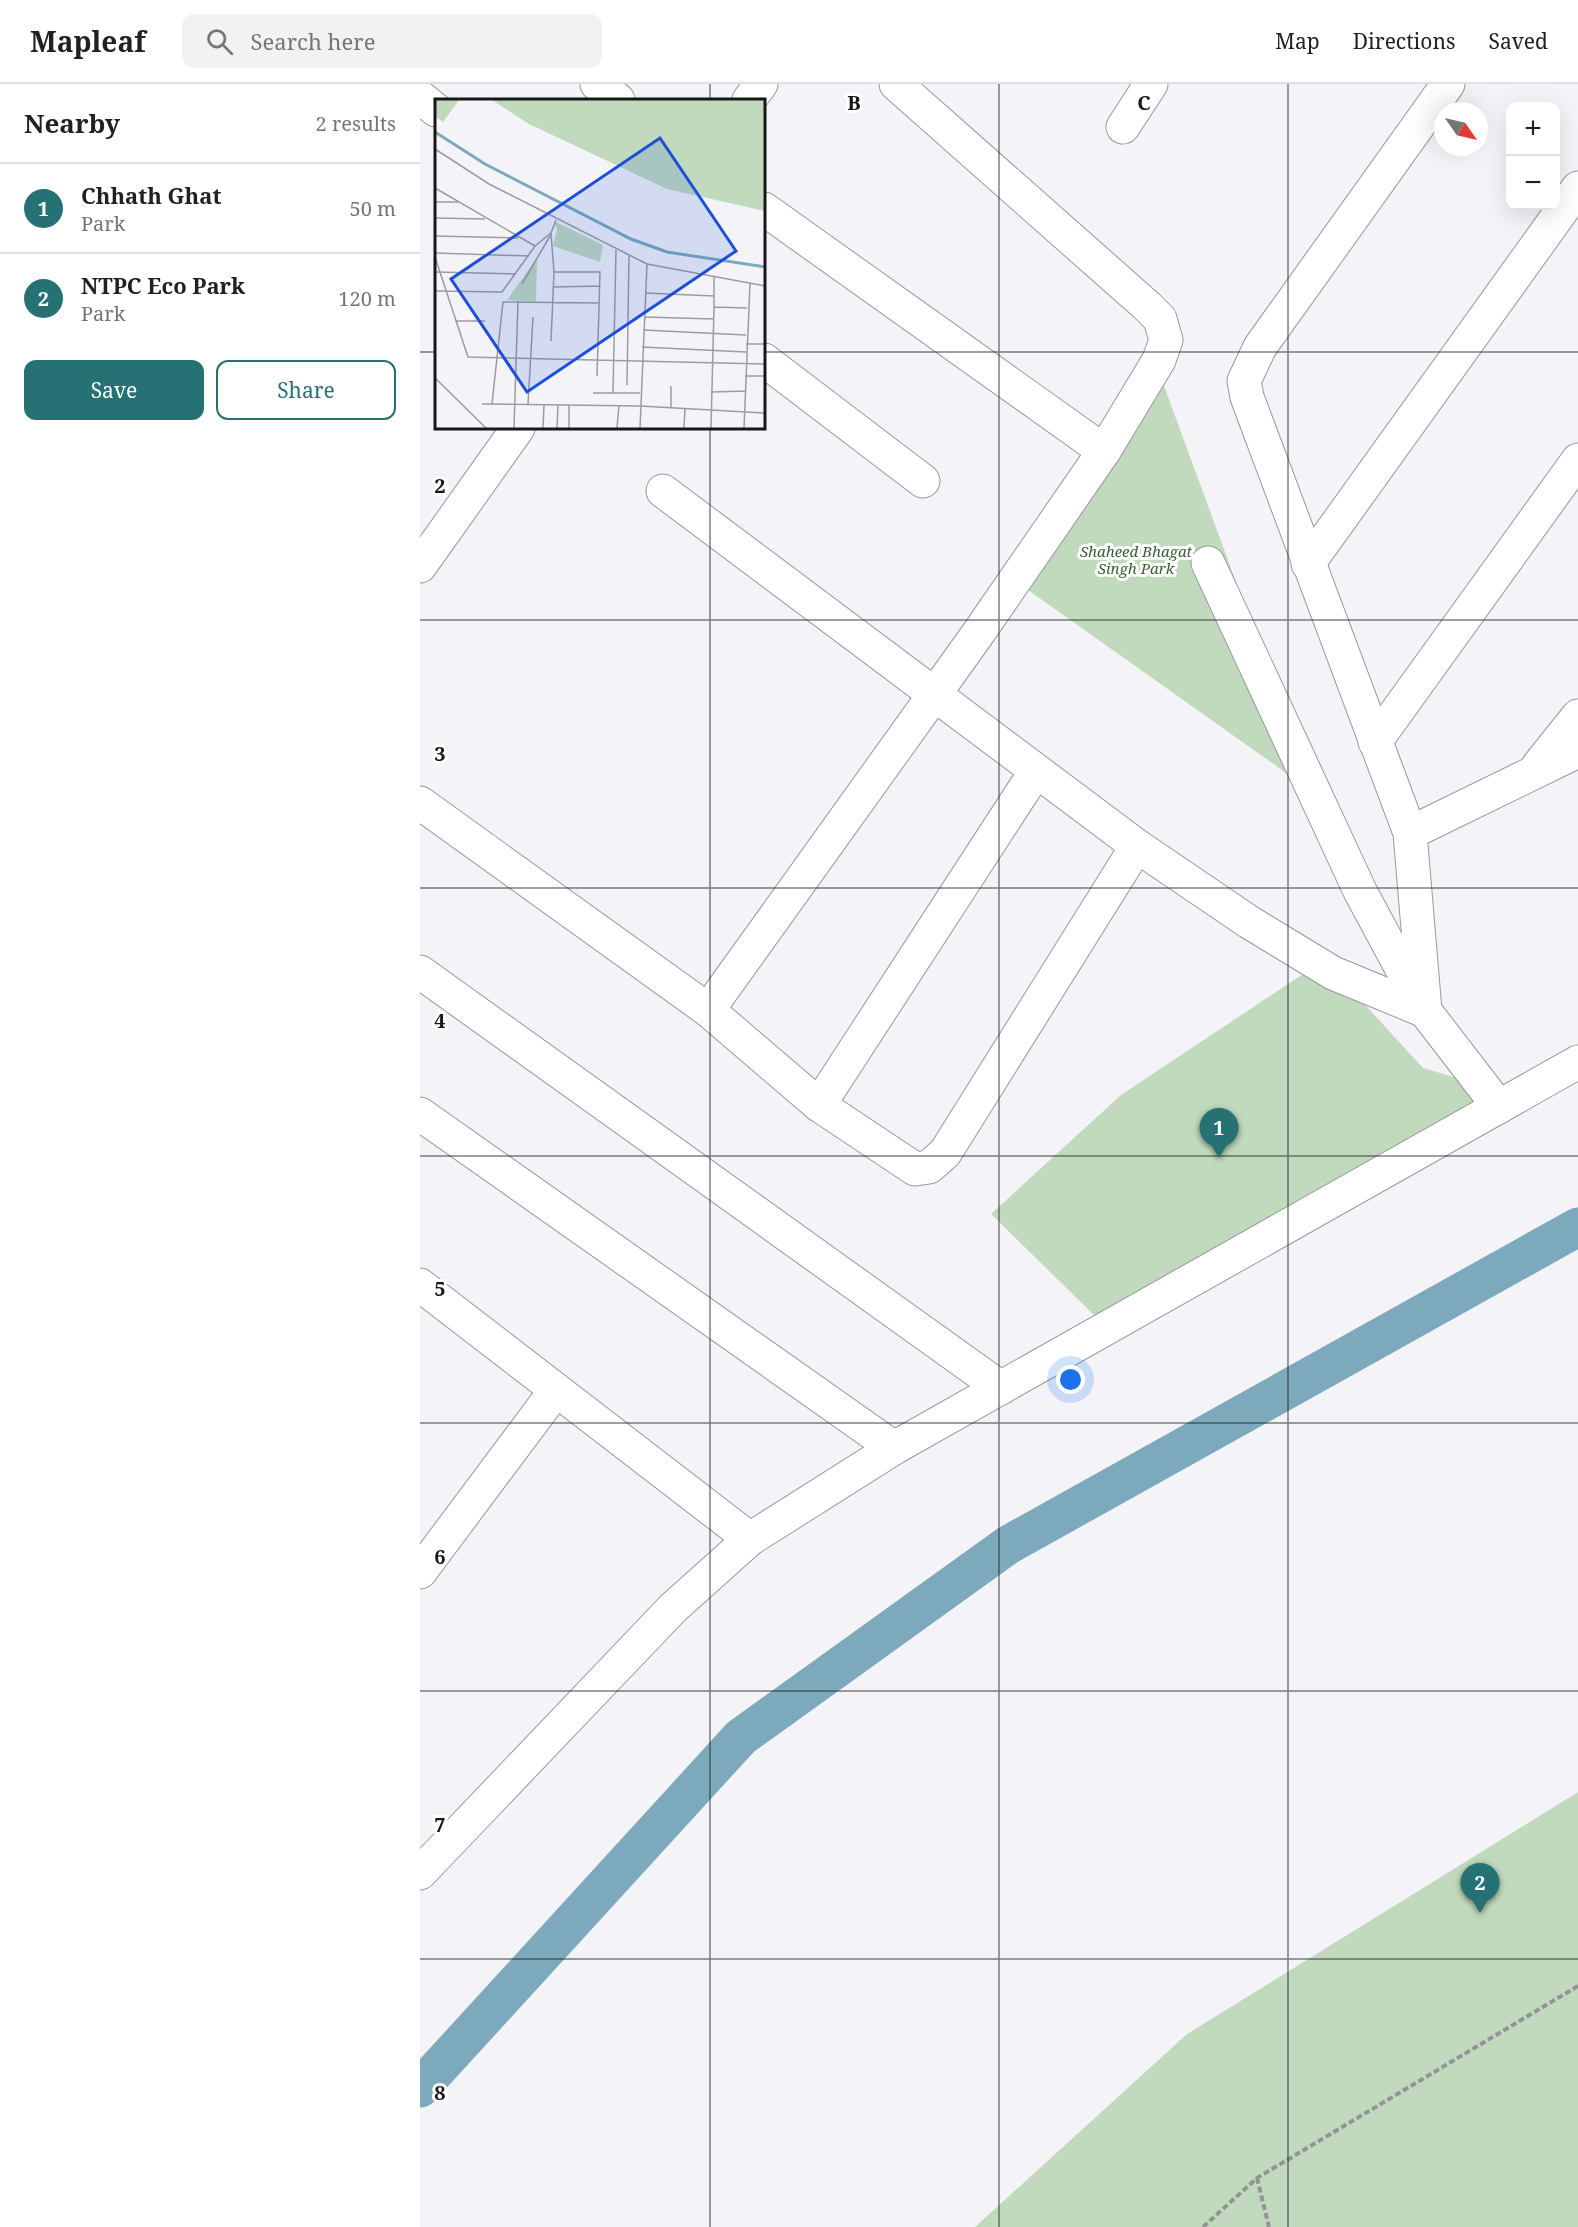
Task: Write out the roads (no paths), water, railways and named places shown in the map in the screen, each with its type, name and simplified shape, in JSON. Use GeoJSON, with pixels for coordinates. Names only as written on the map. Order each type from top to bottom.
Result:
{"type":"FeatureCollection","features":[{"type":"Feature","properties":{"kind":"street"},"geometry":{"type":"LineString","coordinates":[[597,84],[617,99]]}},
{"type":"Feature","properties":{"kind":"street"},"geometry":{"type":"LineString","coordinates":[[750,99],[761,84]]}},
{"type":"Feature","properties":{"kind":"street"},"geometry":{"type":"LineString","coordinates":[[708,1010],[934,695],[1104,451],[1160,360],[1166,340],[1160,320],[896,84]]}},
{"type":"Feature","properties":{"kind":"street"},"geometry":{"type":"LineString","coordinates":[[1123,127],[1151,84]]}},
{"type":"Feature","properties":{"kind":"street"},"geometry":{"type":"LineString","coordinates":[[1425,1011],[1410,833],[1247,398],[1244,381],[1260,347],[1448,84]]}},
{"type":"Feature","properties":{"kind":"street"},"geometry":{"type":"LineString","coordinates":[[420,98],[435,109]]}},
{"type":"Feature","properties":{"kind":"street"},"geometry":{"type":"LineString","coordinates":[[1308,564],[1578,188]]}},
{"type":"Feature","properties":{"kind":"street"},"geometry":{"type":"LineString","coordinates":[[765,210],[1104,451]]}},
{"type":"Feature","properties":{"kind":"street"},"geometry":{"type":"LineString","coordinates":[[765,361],[923,481]]}},
{"type":"Feature","properties":{"kind":"street"},"geometry":{"type":"LineString","coordinates":[[420,566],[517,429]]}},
{"type":"Feature","properties":{"kind":"street"},"geometry":{"type":"LineString","coordinates":[[1375,742],[1578,460]]}},
{"type":"Feature","properties":{"kind":"street"},"geometry":{"type":"LineString","coordinates":[[663,491],[1137,846],[1248,922],[1333,973],[1425,1011]]}},
{"type":"Feature","properties":{"kind":"street"},"geometry":{"type":"LineString","coordinates":[[1208,563],[1360,891],[1425,1011],[1499,1107]]}},
{"type":"Feature","properties":{"kind":"street"},"geometry":{"type":"LineString","coordinates":[[1532,774],[1578,716]]}},
{"type":"Feature","properties":{"kind":"street"},"geometry":{"type":"LineString","coordinates":[[1410,833],[1578,751]]}},
{"type":"Feature","properties":{"kind":"street"},"geometry":{"type":"LineString","coordinates":[[819,1105],[1036,771]]}},
{"type":"Feature","properties":{"kind":"street"},"geometry":{"type":"LineString","coordinates":[[420,803],[708,1010],[819,1105],[915,1169],[929,1167],[945,1153],[1137,846]]}},
{"type":"Feature","properties":{"kind":"street"},"geometry":{"type":"LineString","coordinates":[[420,972],[1001,1388]]}},
{"type":"Feature","properties":{"kind":"street"},"geometry":{"type":"LineString","coordinates":[[420,1873],[673,1608],[750,1539],[894,1448],[1578,1062]]}},
{"type":"Feature","properties":{"kind":"street"},"geometry":{"type":"LineString","coordinates":[[420,1114],[894,1448]]}},
{"type":"Feature","properties":{"kind":"street"},"geometry":{"type":"LineString","coordinates":[[420,1285],[750,1539]]}},
{"type":"Feature","properties":{"kind":"street"},"geometry":{"type":"LineString","coordinates":[[420,1572],[556,1390]]}},
{"type":"Feature","properties":{"kind":"waterway"},"geometry":{"type":"LineString","coordinates":[[420,2088],[741,1737],[1008,1545],[1578,1227]]}},
{"type":"Feature","properties":{"kind":"place","name":"Chhath Ghat"},"geometry":{"type":"Point","coordinates":[1219,1158]}},
{"type":"Feature","properties":{"kind":"place","name":"NTPC Eco Park"},"geometry":{"type":"Point","coordinates":[1480,1913]}},
{"type":"Feature","properties":{"kind":"park label","name":"Shaheed Bhagat Singh Park"},"geometry":{"type":"Point","coordinates":[1136,560]}}]}
